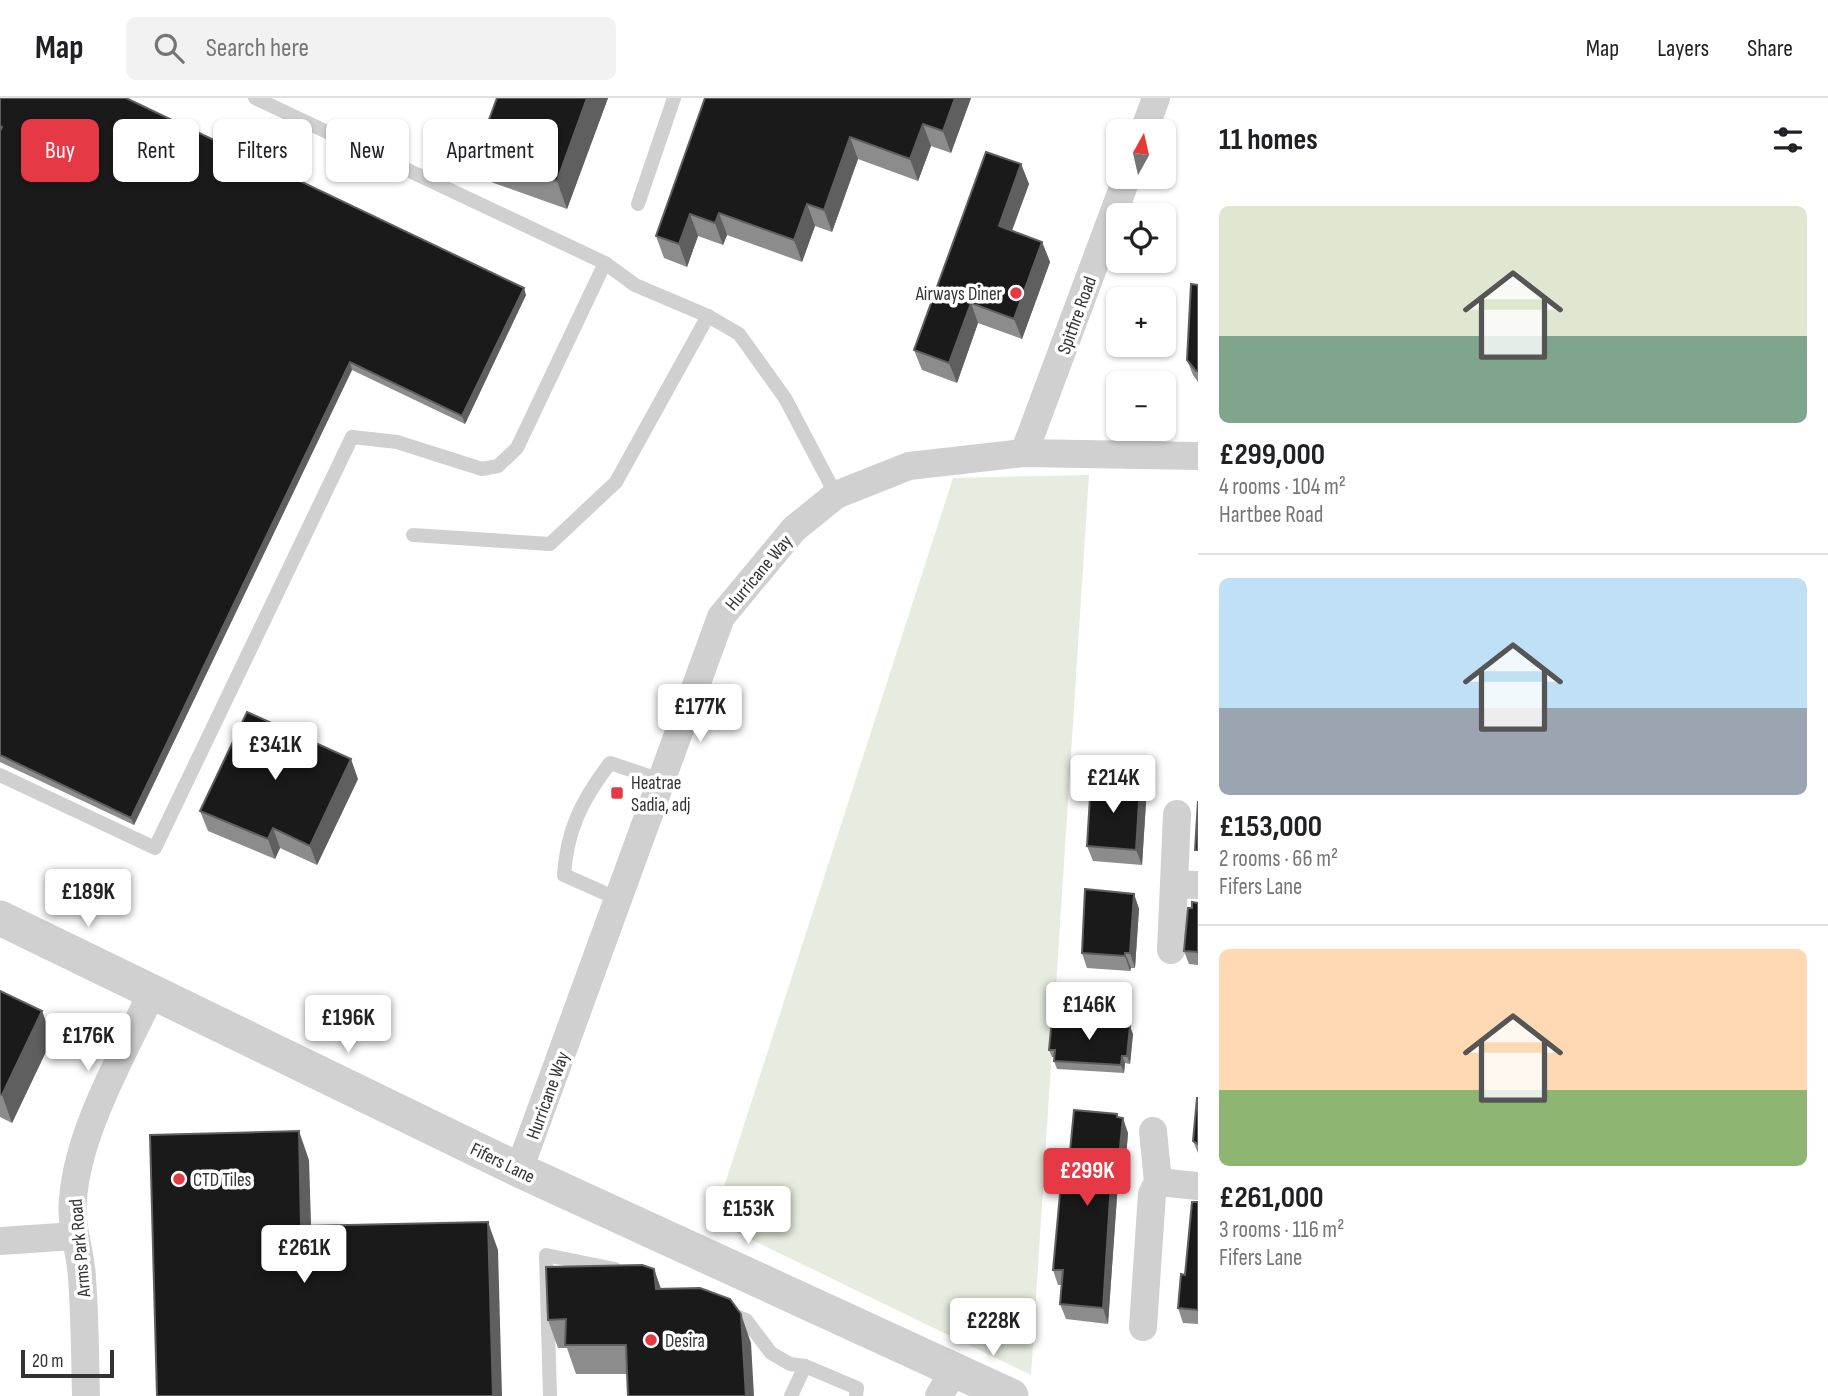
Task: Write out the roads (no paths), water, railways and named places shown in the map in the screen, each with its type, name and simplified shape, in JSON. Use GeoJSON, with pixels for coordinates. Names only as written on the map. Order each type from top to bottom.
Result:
{"type":"FeatureCollection","features":[{"type":"Feature","properties":{"kind":"street"},"geometry":{"type":"LineString","coordinates":[[1148,119],[1156,98]]}},
{"type":"Feature","properties":{"kind":"street","name":"Spitfire Road"},"geometry":{"type":"LineString","coordinates":[[1024,453],[1123,189]]}},
{"type":"Feature","properties":{"kind":"street","name":"Hurricane Way"},"geometry":{"type":"LineString","coordinates":[[519,1170],[720,617],[794,529],[836,495],[909,466],[1024,453],[1198,456]]}},
{"type":"Feature","properties":{"kind":"street"},"geometry":{"type":"LineString","coordinates":[[1171,950],[1186,885],[1177,814]]}},
{"type":"Feature","properties":{"kind":"street","name":"Fifers Lane"},"geometry":{"type":"LineString","coordinates":[[0,918],[519,1170],[946,1384],[1011,1396]]}},
{"type":"Feature","properties":{"kind":"street","name":"Arms Park Road"},"geometry":{"type":"LineString","coordinates":[[86,1396],[82,1275],[74,1236],[72,1202],[79,1165],[94,1120],[153,990]]}},
{"type":"Feature","properties":{"kind":"street"},"geometry":{"type":"LineString","coordinates":[[1143,1327],[1152,1194],[1158,1182],[1153,1131]]}},
{"type":"Feature","properties":{"kind":"street"},"geometry":{"type":"LineString","coordinates":[[1158,1182],[1198,1186]]}},
{"type":"Feature","properties":{"kind":"street"},"geometry":{"type":"LineString","coordinates":[[0,1241],[74,1236]]}},
{"type":"Feature","properties":{"kind":"lane"},"geometry":{"type":"LineString","coordinates":[[255,98],[605,263],[635,285],[708,316],[739,334],[785,398],[836,495]]}},
{"type":"Feature","properties":{"kind":"lane"},"geometry":{"type":"LineString","coordinates":[[638,204],[674,98]]}},
{"type":"Feature","properties":{"kind":"lane"},"geometry":{"type":"LineString","coordinates":[[0,775],[155,848],[352,437],[397,442],[482,469],[498,466],[517,448],[605,263]]}},
{"type":"Feature","properties":{"kind":"lane"},"geometry":{"type":"LineString","coordinates":[[413,534],[550,544],[616,482],[708,316]]}},
{"type":"Feature","properties":{"kind":"lane"},"geometry":{"type":"LineString","coordinates":[[618,899],[565,876],[566,844],[586,794],[610,763],[661,780]]}},
{"type":"Feature","properties":{"kind":"lane"},"geometry":{"type":"LineString","coordinates":[[550,1396],[546,1255],[631,1274]]}},
{"type":"Feature","properties":{"kind":"lane"},"geometry":{"type":"LineString","coordinates":[[711,1307],[746,1320],[771,1353],[790,1364],[805,1366],[857,1388],[856,1396]]}},
{"type":"Feature","properties":{"kind":"lane"},"geometry":{"type":"LineString","coordinates":[[791,1396],[805,1366]]}},
{"type":"Feature","properties":{"kind":"place","name":"Airways Diner"},"geometry":{"type":"Point","coordinates":[1016,293]}},
{"type":"Feature","properties":{"kind":"place","name":"Heatrae Sadia, adj"},"geometry":{"type":"Point","coordinates":[617,793]}},
{"type":"Feature","properties":{"kind":"place","name":"CTD Tiles"},"geometry":{"type":"Point","coordinates":[179,1179]}},
{"type":"Feature","properties":{"kind":"place","name":"Desira"},"geometry":{"type":"Point","coordinates":[651,1340]}}]}
